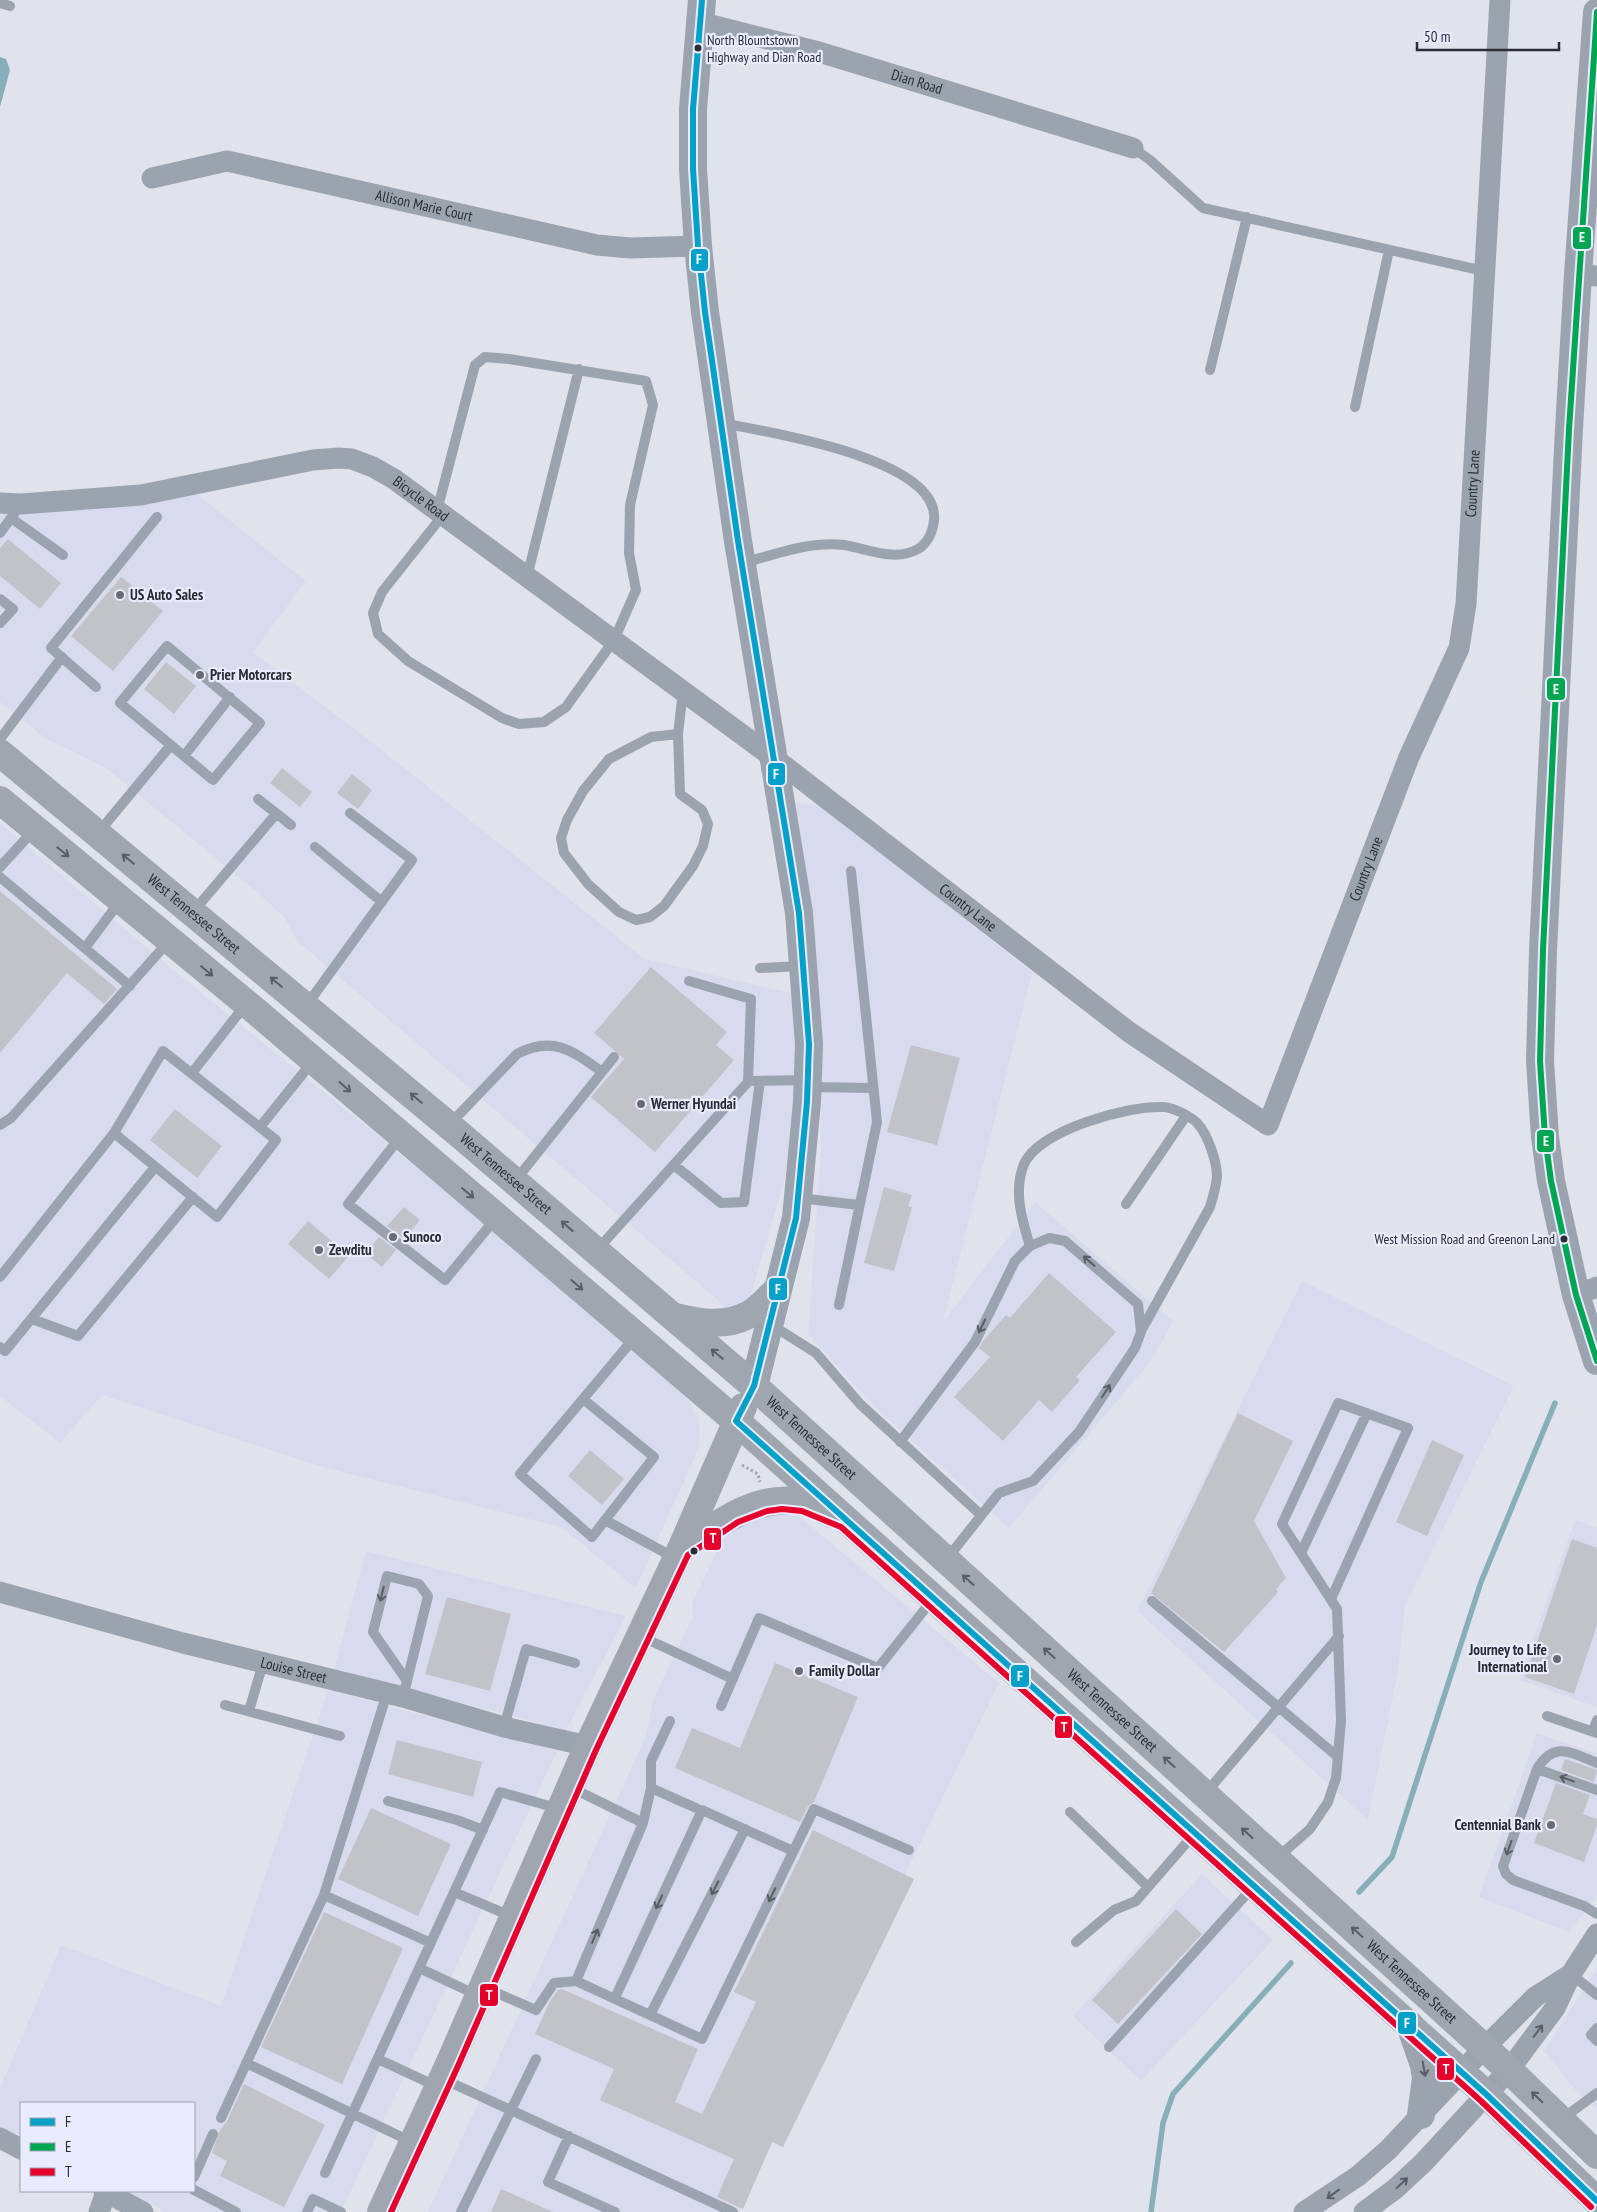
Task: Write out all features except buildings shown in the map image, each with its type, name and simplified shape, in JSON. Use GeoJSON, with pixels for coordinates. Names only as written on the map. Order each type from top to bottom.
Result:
{"type":"FeatureCollection","features":[{"type":"Feature","properties":{"kind":"main road"},"geometry":{"type":"LineString","coordinates":[[381,2212],[441,2083],[588,1746],[678,1554],[736,1421],[754,1386],[796,1218],[807,1084],[808,1044],[803,966],[798,913],[721,423],[698,246],[693,108],[701,11]]}},
{"type":"Feature","properties":{"kind":"main road"},"geometry":{"type":"LineString","coordinates":[[1597,12],[1587,275],[1543,950],[1540,1061],[1545,1137],[1551,1181],[1586,1291],[1597,1361]]}},
{"type":"Feature","properties":{"kind":"main road","name":"West Tennessee Street"},"geometry":{"type":"LineString","coordinates":[[0,753],[448,1125],[754,1386],[1509,2070],[1597,2154]]}},
{"type":"Feature","properties":{"kind":"main road"},"geometry":{"type":"LineString","coordinates":[[0,800],[246,1003],[736,1421],[1487,2094],[1597,2201]]}},
{"type":"Feature","properties":{"kind":"main road"},"geometry":{"type":"LineString","coordinates":[[170,940],[192,913]]}},
{"type":"Feature","properties":{"kind":"main road"},"geometry":{"type":"LineString","coordinates":[[671,1315],[709,1325],[730,1321],[749,1315],[778,1289]]}},
{"type":"Feature","properties":{"kind":"main road"},"geometry":{"type":"LineString","coordinates":[[678,1554],[734,1514],[765,1503],[782,1500],[804,1502],[846,1520]]}},
{"type":"Feature","properties":{"kind":"main road"},"geometry":{"type":"LineString","coordinates":[[1221,1855],[1266,1862],[1276,1858]]}},
{"type":"Feature","properties":{"kind":"main road"},"geometry":{"type":"LineString","coordinates":[[1255,1885],[1286,1884],[1310,1889]]}},
{"type":"Feature","properties":{"kind":"main road"},"geometry":{"type":"LineString","coordinates":[[1410,2025],[1424,2065],[1426,2078],[1421,2115]]}},
{"type":"Feature","properties":{"kind":"street","name":"Country Lane"},"geometry":{"type":"LineString","coordinates":[[774,758],[1129,1032],[1268,1125],[1409,757],[1459,648],[1466,604],[1500,0]]}},
{"type":"Feature","properties":{"kind":"street","name":"Dian Road"},"geometry":{"type":"LineString","coordinates":[[701,11],[819,52],[960,93],[1022,116],[1133,148]]}},
{"type":"Feature","properties":{"kind":"street","name":"Allison Marie Court"},"geometry":{"type":"LineString","coordinates":[[152,178],[227,161],[598,245],[630,248],[698,246]]}},
{"type":"Feature","properties":{"kind":"street","name":"Bicycle Road"},"geometry":{"type":"LineString","coordinates":[[10,508],[141,495],[313,460],[352,459],[373,467],[394,479],[774,758]]}},
{"type":"Feature","properties":{"kind":"street","name":"Louise Street"},"geometry":{"type":"LineString","coordinates":[[0,1592],[263,1663],[399,1690],[504,1727],[588,1746]]}},
{"type":"Feature","properties":{"kind":"street"},"geometry":{"type":"LineString","coordinates":[[1364,2212],[1395,2189],[1423,2164],[1509,2070],[1555,2008],[1571,1974],[1597,1934]]}},
{"type":"Feature","properties":{"kind":"street"},"geometry":{"type":"LineString","coordinates":[[1304,2212],[1358,2176],[1388,2150],[1535,1997],[1571,1974]]}},
{"type":"Feature","properties":{"kind":"street"},"geometry":{"type":"LineString","coordinates":[[0,2138],[20,2148]]}},
{"type":"Feature","properties":{"kind":"street"},"geometry":{"type":"LineString","coordinates":[[99,2212],[105,2192]]}},
{"type":"Feature","properties":{"kind":"street"},"geometry":{"type":"LineString","coordinates":[[107,2192],[143,2212]]}},
{"type":"Feature","properties":{"kind":"lane"},"geometry":{"type":"LineString","coordinates":[[1133,148],[1150,160],[1203,208],[1484,271]]}},
{"type":"Feature","properties":{"kind":"lane"},"geometry":{"type":"LineString","coordinates":[[1210,370],[1247,218]]}},
{"type":"Feature","properties":{"kind":"lane"},"geometry":{"type":"LineString","coordinates":[[1355,407],[1389,250]]}},
{"type":"Feature","properties":{"kind":"lane"},"geometry":{"type":"LineString","coordinates":[[485,357],[509,358],[578,369],[646,381],[653,405],[630,505],[629,553],[636,590],[614,640],[566,708],[544,722],[519,724],[502,718],[408,661],[378,634],[373,613],[382,592],[440,513],[475,365],[485,357]]}},
{"type":"Feature","properties":{"kind":"lane"},"geometry":{"type":"LineString","coordinates":[[527,577],[578,369]]}},
{"type":"Feature","properties":{"kind":"lane"},"geometry":{"type":"LineString","coordinates":[[721,423],[819,443],[886,466],[910,480],[928,496],[935,509],[930,536],[919,548],[907,553],[881,554],[843,545],[810,545],[742,564]]}},
{"type":"Feature","properties":{"kind":"lane"},"geometry":{"type":"LineString","coordinates":[[0,533],[10,508],[63,555]]}},
{"type":"Feature","properties":{"kind":"lane"},"geometry":{"type":"LineString","coordinates":[[96,687],[51,648],[157,517]]}},
{"type":"Feature","properties":{"kind":"lane"},"geometry":{"type":"LineString","coordinates":[[0,599],[12,609],[0,623]]}},
{"type":"Feature","properties":{"kind":"lane"},"geometry":{"type":"LineString","coordinates":[[167,646],[260,723],[213,780],[171,745],[120,703],[167,646]]}},
{"type":"Feature","properties":{"kind":"lane"},"geometry":{"type":"LineString","coordinates":[[0,739],[62,657]]}},
{"type":"Feature","properties":{"kind":"lane"},"geometry":{"type":"LineString","coordinates":[[678,734],[650,737],[609,760],[583,791],[566,820],[561,838],[564,853],[588,884],[619,912],[636,920],[650,917],[664,906],[693,866],[703,846],[708,824],[702,810],[680,794],[678,734],[683,691]]}},
{"type":"Feature","properties":{"kind":"lane"},"geometry":{"type":"LineString","coordinates":[[184,756],[230,697]]}},
{"type":"Feature","properties":{"kind":"lane"},"geometry":{"type":"LineString","coordinates":[[97,834],[171,745]]}},
{"type":"Feature","properties":{"kind":"lane"},"geometry":{"type":"LineString","coordinates":[[258,799],[291,825]]}},
{"type":"Feature","properties":{"kind":"lane"},"geometry":{"type":"LineString","coordinates":[[306,1007],[412,860],[350,812]]}},
{"type":"Feature","properties":{"kind":"lane"},"geometry":{"type":"LineString","coordinates":[[192,913],[276,814]]}},
{"type":"Feature","properties":{"kind":"lane"},"geometry":{"type":"LineString","coordinates":[[0,866],[35,829]]}},
{"type":"Feature","properties":{"kind":"lane"},"geometry":{"type":"LineString","coordinates":[[315,847],[382,902]]}},
{"type":"Feature","properties":{"kind":"lane"},"geometry":{"type":"LineString","coordinates":[[839,1305],[876,1122],[852,872]]}},
{"type":"Feature","properties":{"kind":"lane"},"geometry":{"type":"LineString","coordinates":[[0,877],[130,986]]}},
{"type":"Feature","properties":{"kind":"lane"},"geometry":{"type":"LineString","coordinates":[[85,948],[121,900]]}},
{"type":"Feature","properties":{"kind":"lane"},"geometry":{"type":"LineString","coordinates":[[0,1125],[11,1118],[170,940]]}},
{"type":"Feature","properties":{"kind":"lane"},"geometry":{"type":"LineString","coordinates":[[760,968],[803,966]]}},
{"type":"Feature","properties":{"kind":"lane"},"geometry":{"type":"LineString","coordinates":[[596,1251],[748,1082],[751,999],[689,981]]}},
{"type":"Feature","properties":{"kind":"lane"},"geometry":{"type":"LineString","coordinates":[[192,1073],[246,1003]]}},
{"type":"Feature","properties":{"kind":"lane"},"geometry":{"type":"LineString","coordinates":[[448,1125],[517,1054],[528,1048],[550,1045],[564,1048],[602,1072]]}},
{"type":"Feature","properties":{"kind":"lane"},"geometry":{"type":"LineString","coordinates":[[0,1277],[114,1133],[163,1051],[276,1140],[217,1217],[114,1133]]}},
{"type":"Feature","properties":{"kind":"lane"},"geometry":{"type":"LineString","coordinates":[[515,1182],[614,1056]]}},
{"type":"Feature","properties":{"kind":"lane"},"geometry":{"type":"LineString","coordinates":[[260,1127],[313,1060]]}},
{"type":"Feature","properties":{"kind":"lane"},"geometry":{"type":"LineString","coordinates":[[748,1082],[760,1081],[873,1088]]}},
{"type":"Feature","properties":{"kind":"lane"},"geometry":{"type":"LineString","coordinates":[[674,1165],[721,1203],[744,1202],[760,1081]]}},
{"type":"Feature","properties":{"kind":"lane"},"geometry":{"type":"LineString","coordinates":[[946,1560],[999,1493],[1033,1482],[1079,1432],[1135,1348],[1141,1332],[1210,1207],[1217,1176],[1205,1136],[1198,1123],[1178,1111],[1164,1107],[1122,1112],[1090,1121],[1063,1132],[1042,1144],[1030,1153],[1024,1165],[1019,1187],[1021,1216],[1030,1246]]}},
{"type":"Feature","properties":{"kind":"lane"},"geometry":{"type":"LineString","coordinates":[[1126,1204],[1186,1116]]}},
{"type":"Feature","properties":{"kind":"lane"},"geometry":{"type":"LineString","coordinates":[[402,1136],[348,1204],[445,1280],[497,1217]]}},
{"type":"Feature","properties":{"kind":"lane"},"geometry":{"type":"LineString","coordinates":[[0,1347],[5,1351],[155,1167]]}},
{"type":"Feature","properties":{"kind":"lane"},"geometry":{"type":"LineString","coordinates":[[32,1319],[78,1336],[193,1197]]}},
{"type":"Feature","properties":{"kind":"lane"},"geometry":{"type":"LineString","coordinates":[[798,1198],[859,1205]]}},
{"type":"Feature","properties":{"kind":"lane"},"geometry":{"type":"LineString","coordinates":[[900,1442],[975,1342],[1016,1261],[1030,1246],[1049,1238],[1065,1241],[1138,1304],[1141,1332]]}},
{"type":"Feature","properties":{"kind":"lane"},"geometry":{"type":"LineString","coordinates":[[769,1324],[816,1353],[860,1404],[981,1515]]}},
{"type":"Feature","properties":{"kind":"lane"},"geometry":{"type":"LineString","coordinates":[[582,1400],[654,1458],[592,1537],[520,1474],[582,1400],[636,1336]]}},
{"type":"Feature","properties":{"kind":"lane"},"geometry":{"type":"LineString","coordinates":[[1276,1858],[1310,1829],[1328,1802],[1336,1778],[1341,1721],[1337,1608],[1331,1599],[1282,1524],[1338,1403],[1408,1428],[1331,1599]]}},
{"type":"Feature","properties":{"kind":"lane"},"geometry":{"type":"LineString","coordinates":[[1301,1553],[1367,1413]]}},
{"type":"Feature","properties":{"kind":"lane"},"geometry":{"type":"LineString","coordinates":[[605,1520],[678,1554]]}},
{"type":"Feature","properties":{"kind":"lane"},"geometry":{"type":"LineString","coordinates":[[221,2118],[324,1895],[399,1690],[428,1596],[419,1584],[386,1576],[373,1632],[399,1690]]}},
{"type":"Feature","properties":{"kind":"lane"},"geometry":{"type":"LineString","coordinates":[[721,1706],[759,1618],[878,1668],[934,1598]]}},
{"type":"Feature","properties":{"kind":"lane"},"geometry":{"type":"LineString","coordinates":[[1152,1601],[1338,1757]]}},
{"type":"Feature","properties":{"kind":"lane"},"geometry":{"type":"LineString","coordinates":[[639,1635],[733,1679]]}},
{"type":"Feature","properties":{"kind":"lane"},"geometry":{"type":"LineString","coordinates":[[1205,1794],[1339,1636]]}},
{"type":"Feature","properties":{"kind":"lane"},"geometry":{"type":"LineString","coordinates":[[504,1727],[526,1649],[575,1663]]}},
{"type":"Feature","properties":{"kind":"lane"},"geometry":{"type":"LineString","coordinates":[[249,1711],[263,1663]]}},
{"type":"Feature","properties":{"kind":"lane"},"geometry":{"type":"LineString","coordinates":[[225,1705],[340,1736]]}},
{"type":"Feature","properties":{"kind":"lane"},"geometry":{"type":"LineString","coordinates":[[1546,1716],[1595,1732],[1597,1720]]}},
{"type":"Feature","properties":{"kind":"lane"},"geometry":{"type":"LineString","coordinates":[[576,1980],[643,1823],[651,1788],[651,1761],[670,1721]]}},
{"type":"Feature","properties":{"kind":"lane"},"geometry":{"type":"LineString","coordinates":[[1597,1763],[1566,1751],[1552,1752],[1543,1758],[1537,1768],[1503,1866],[1506,1874],[1513,1880],[1584,1906],[1597,1914]]}},
{"type":"Feature","properties":{"kind":"lane"},"geometry":{"type":"LineString","coordinates":[[1537,1768],[1597,1790]]}},
{"type":"Feature","properties":{"kind":"lane"},"geometry":{"type":"LineString","coordinates":[[651,1788],[793,1851]]}},
{"type":"Feature","properties":{"kind":"lane"},"geometry":{"type":"LineString","coordinates":[[325,2174],[500,1792],[565,1798],[643,1823]]}},
{"type":"Feature","properties":{"kind":"lane"},"geometry":{"type":"LineString","coordinates":[[388,1801],[457,1820],[483,1830]]}},
{"type":"Feature","properties":{"kind":"lane"},"geometry":{"type":"LineString","coordinates":[[615,1998],[699,1809]]}},
{"type":"Feature","properties":{"kind":"lane"},"geometry":{"type":"LineString","coordinates":[[419,1968],[481,1991],[524,2004],[536,2010],[554,1983],[576,1980],[702,2040],[814,1809],[909,1850]]}},
{"type":"Feature","properties":{"kind":"lane"},"geometry":{"type":"LineString","coordinates":[[1070,1812],[1148,1886]]}},
{"type":"Feature","properties":{"kind":"lane"},"geometry":{"type":"LineString","coordinates":[[650,2015],[745,1829]]}},
{"type":"Feature","properties":{"kind":"lane"},"geometry":{"type":"LineString","coordinates":[[1076,1942],[1114,1910],[1136,1901],[1196,1832]]}},
{"type":"Feature","properties":{"kind":"lane"},"geometry":{"type":"LineString","coordinates":[[1109,2047],[1255,1885]]}},
{"type":"Feature","properties":{"kind":"lane"},"geometry":{"type":"LineString","coordinates":[[454,1892],[513,1917]]}},
{"type":"Feature","properties":{"kind":"lane"},"geometry":{"type":"LineString","coordinates":[[324,1895],[431,1943]]}},
{"type":"Feature","properties":{"kind":"lane"},"geometry":{"type":"LineString","coordinates":[[1571,1974],[1597,1995]]}},
{"type":"Feature","properties":{"kind":"lane"},"geometry":{"type":"LineString","coordinates":[[1597,2028],[1591,2035],[1597,2041]]}},
{"type":"Feature","properties":{"kind":"lane"},"geometry":{"type":"LineString","coordinates":[[378,2059],[511,2110],[733,2212]]}},
{"type":"Feature","properties":{"kind":"lane"},"geometry":{"type":"LineString","coordinates":[[461,2212],[536,2059]]}},
{"type":"Feature","properties":{"kind":"lane"},"geometry":{"type":"LineString","coordinates":[[246,2063],[413,2142]]}},
{"type":"Feature","properties":{"kind":"lane"},"geometry":{"type":"LineString","coordinates":[[1561,2120],[1597,2093]]}},
{"type":"Feature","properties":{"kind":"lane"},"geometry":{"type":"LineString","coordinates":[[195,2175],[213,2134]]}},
{"type":"Feature","properties":{"kind":"lane"},"geometry":{"type":"LineString","coordinates":[[569,2136],[548,2182],[615,2212]]}},
{"type":"Feature","properties":{"kind":"lane"},"geometry":{"type":"LineString","coordinates":[[195,2191],[236,2212]]}},
{"type":"Feature","properties":{"kind":"lane"},"geometry":{"type":"LineString","coordinates":[[307,2212],[313,2199],[342,2212]]}},
{"type":"Feature","properties":{"kind":"path"},"geometry":{"type":"LineString","coordinates":[[740,1464],[758,1474],[761,1490]]}},
{"type":"Feature","properties":{"kind":"shaded area"},"geometry":{"type":"Polygon","coordinates":[[[0,57],[6,59],[10,70],[0,107],[0,57]]]}},
{"type":"Feature","properties":{"kind":"shaded area"},"geometry":{"type":"Polygon","coordinates":[[[194,492],[306,581],[253,652],[374,744],[645,959],[794,994],[796,1063],[790,1146],[784,1181],[750,1298],[725,1311],[718,1300],[297,941],[285,918],[258,893],[106,768],[45,738],[0,702],[0,510],[85,510],[136,504],[194,492]]]}},
{"type":"Feature","properties":{"kind":"shaded area"},"geometry":{"type":"Polygon","coordinates":[[[796,803],[824,806],[1032,973],[943,1322],[1035,1202],[1173,1321],[1151,1361],[1009,1528],[878,1410],[808,1334],[821,1151],[822,1035],[807,881],[796,803]]]}},
{"type":"Feature","properties":{"kind":"shaded area"},"geometry":{"type":"Polygon","coordinates":[[[0,823],[178,974],[524,1254],[605,1329],[685,1396],[698,1418],[700,1431],[698,1450],[636,1588],[561,1527],[323,1467],[102,1395],[60,1443],[0,1396],[0,823]]]}},
{"type":"Feature","properties":{"kind":"shaded area"},"geometry":{"type":"Polygon","coordinates":[[[1302,1281],[1514,1386],[1405,1606],[1398,1672],[1368,1820],[1137,1611],[1302,1281]]]}},
{"type":"Feature","properties":{"kind":"shaded area"},"geometry":{"type":"Polygon","coordinates":[[[768,1514],[791,1514],[801,1518],[999,1683],[739,2212],[428,2212],[646,1736],[653,1700],[693,1616],[692,1603],[721,1542],[736,1527],[768,1514]]]}},
{"type":"Feature","properties":{"kind":"shaded area"},"geometry":{"type":"Polygon","coordinates":[[[1575,1520],[1597,1528],[1597,1707],[1519,1680],[1575,1520]]]}},
{"type":"Feature","properties":{"kind":"shaded area"},"geometry":{"type":"Polygon","coordinates":[[[366,1551],[626,1616],[566,1730],[334,1669],[366,1551]]]}},
{"type":"Feature","properties":{"kind":"shaded area"},"geometry":{"type":"Polygon","coordinates":[[[328,1690],[557,1751],[341,2212],[166,2212],[129,2192],[195,2192],[195,2102],[20,2102],[20,2136],[0,2126],[0,2088],[61,1945],[221,2006],[328,1690]]]}},
{"type":"Feature","properties":{"kind":"shaded area","name":"Centennial Bank"},"geometry":{"type":"Polygon","coordinates":[[[1537,1733],[1597,1754],[1597,1896],[1569,1932],[1479,1897],[1537,1733]]]}},
{"type":"Feature","properties":{"kind":"shaded area"},"geometry":{"type":"Polygon","coordinates":[[[1202,1874],[1273,1940],[1141,2081],[1073,2016],[1202,1874]]]}},
{"type":"Feature","properties":{"kind":"shaded area"},"geometry":{"type":"Polygon","coordinates":[[[1597,1968],[1597,2110],[1577,2092],[1544,2051],[1597,1968]]]}},
{"type":"Feature","properties":{"kind":"waterway"},"geometry":{"type":"LineString","coordinates":[[1359,1892],[1392,1857],[1481,1582],[1555,1403]]}},
{"type":"Feature","properties":{"kind":"waterway"},"geometry":{"type":"LineString","coordinates":[[1151,2212],[1163,2123],[1173,2094],[1291,1963]]}},
{"type":"Feature","properties":{"kind":"transit line","name":"F"},"geometry":{"type":"LineString","coordinates":[[702,0],[693,109],[693,169],[698,246],[705,312],[738,541],[799,913],[809,1044],[807,1102],[796,1218],[754,1386],[736,1421],[1487,2095],[1597,2201]]}},
{"type":"Feature","properties":{"kind":"transit line","name":"E"},"geometry":{"type":"LineString","coordinates":[[1597,12],[1569,429],[1543,950],[1540,1061],[1545,1137],[1551,1181],[1576,1295],[1597,1361]]}},
{"type":"Feature","properties":{"kind":"transit line","name":"T"},"geometry":{"type":"LineString","coordinates":[[391,2212],[458,2066],[596,1750],[688,1555],[738,1522],[767,1511],[782,1509],[802,1511],[841,1527],[1481,2101],[1591,2207]]}},
{"type":"Feature","properties":{"kind":"place","name":"North Blountstown Highway and Dian Road"},"geometry":{"type":"Point","coordinates":[698,48]}},
{"type":"Feature","properties":{"kind":"place","name":"US Auto Sales"},"geometry":{"type":"Point","coordinates":[120,595]}},
{"type":"Feature","properties":{"kind":"place","name":"Prier Motorcars"},"geometry":{"type":"Point","coordinates":[200,675]}},
{"type":"Feature","properties":{"kind":"place","name":"Werner Hyundai"},"geometry":{"type":"Point","coordinates":[641,1104]}},
{"type":"Feature","properties":{"kind":"place","name":"Sunoco"},"geometry":{"type":"Point","coordinates":[393,1237]}},
{"type":"Feature","properties":{"kind":"place","name":"West Mission Road and Greenon Land"},"geometry":{"type":"Point","coordinates":[1564,1239]}},
{"type":"Feature","properties":{"kind":"place","name":"Zewditu"},"geometry":{"type":"Point","coordinates":[319,1250]}},
{"type":"Feature","properties":{"kind":"place","name":"Journey to Life International"},"geometry":{"type":"Point","coordinates":[1557,1659]}},
{"type":"Feature","properties":{"kind":"place","name":"Family Dollar"},"geometry":{"type":"Point","coordinates":[799,1671]}},
{"type":"Feature","properties":{"kind":"place","name":"Centennial Bank"},"geometry":{"type":"Point","coordinates":[1551,1825]}}]}
